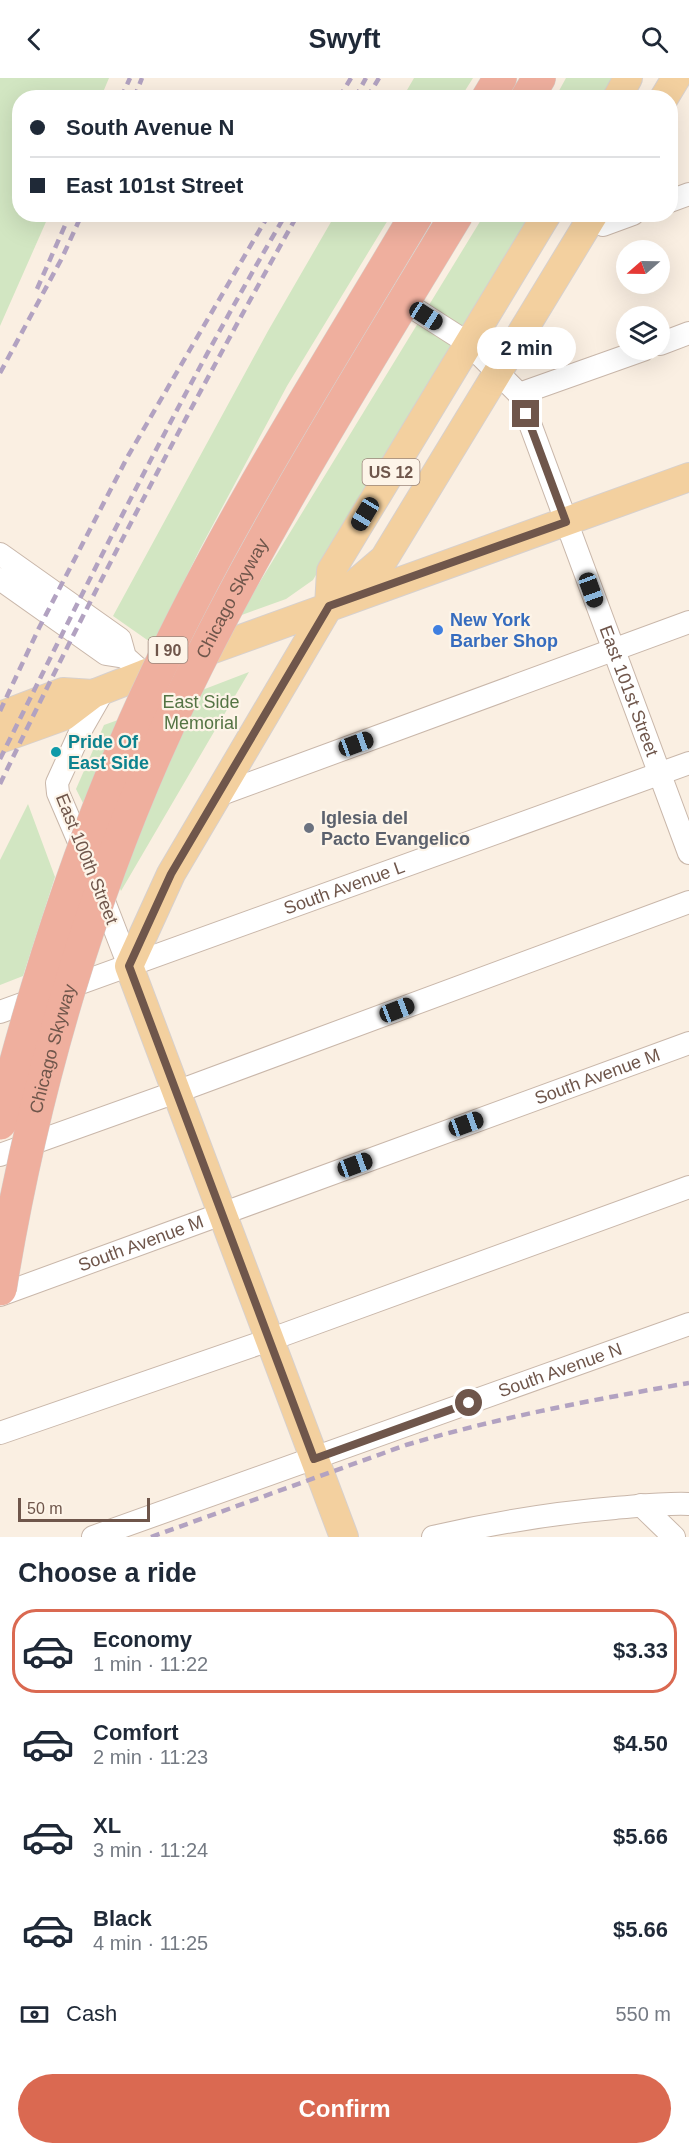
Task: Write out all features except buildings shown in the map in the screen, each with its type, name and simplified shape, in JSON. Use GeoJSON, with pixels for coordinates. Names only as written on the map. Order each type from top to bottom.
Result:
{"type":"FeatureCollection","features":[{"type":"Feature","properties":{"kind":"highway","name":"Chicago Skyway"},"geometry":{"type":"LineString","coordinates":[[0,1123],[21,1040],[54,931],[88,836],[155,677],[195,595],[246,501],[412,222]]}},
{"type":"Feature","properties":{"kind":"highway","name":"Chicago Skyway"},"geometry":{"type":"LineString","coordinates":[[0,1289],[25,1157],[53,1048],[109,871],[149,771],[184,692],[273,522],[452,222]]}},
{"type":"Feature","properties":{"kind":"main road","name":"US 12"},"geometry":{"type":"LineString","coordinates":[[329,606],[331,571],[541,222]]}},
{"type":"Feature","properties":{"kind":"main road","name":"US 12"},"geometry":{"type":"LineString","coordinates":[[0,739],[64,716],[135,665],[329,606],[384,559],[499,374],[586,222]]}},
{"type":"Feature","properties":{"kind":"main road"},"geometry":{"type":"LineString","coordinates":[[129,966],[171,874],[329,606],[689,477]]}},
{"type":"Feature","properties":{"kind":"main road","name":"US 12"},"geometry":{"type":"LineString","coordinates":[[0,716],[63,692],[98,692]]}},
{"type":"Feature","properties":{"kind":"main road","name":"East 100th Street"},"geometry":{"type":"LineString","coordinates":[[129,966],[344,1537]]}},
{"type":"Feature","properties":{"kind":"street","name":"East 101st Street"},"geometry":{"type":"LineString","coordinates":[[302,438],[390,293],[468,343],[519,394],[689,854]]}},
{"type":"Feature","properties":{"kind":"street"},"geometry":{"type":"LineString","coordinates":[[670,340],[689,333]]}},
{"type":"Feature","properties":{"kind":"street"},"geometry":{"type":"LineString","coordinates":[[519,394],[616,360]]}},
{"type":"Feature","properties":{"kind":"street"},"geometry":{"type":"LineString","coordinates":[[0,554],[120,639],[135,665]]}},
{"type":"Feature","properties":{"kind":"street"},"geometry":{"type":"LineString","coordinates":[[0,579],[106,654],[135,665]]}},
{"type":"Feature","properties":{"kind":"street"},"geometry":{"type":"LineString","coordinates":[[216,796],[689,622]]}},
{"type":"Feature","properties":{"kind":"street","name":"East 100th Street"},"geometry":{"type":"LineString","coordinates":[[98,692],[57,783],[58,793],[109,911],[129,966]]}},
{"type":"Feature","properties":{"kind":"street","name":"South Avenue L"},"geometry":{"type":"LineString","coordinates":[[0,1012],[689,764]]}},
{"type":"Feature","properties":{"kind":"street"},"geometry":{"type":"LineString","coordinates":[[0,1155],[689,902]]}},
{"type":"Feature","properties":{"kind":"street","name":"South Avenue M"},"geometry":{"type":"LineString","coordinates":[[0,1295],[689,1043]]}},
{"type":"Feature","properties":{"kind":"street"},"geometry":{"type":"LineString","coordinates":[[0,1433],[269,1340],[689,1187]]}},
{"type":"Feature","properties":{"kind":"street","name":"South Avenue N"},"geometry":{"type":"LineString","coordinates":[[93,1537],[689,1324]]}},
{"type":"Feature","properties":{"kind":"street"},"geometry":{"type":"LineString","coordinates":[[433,1537],[495,1523],[578,1511],[642,1505],[689,1504]]}},
{"type":"Feature","properties":{"kind":"street"},"geometry":{"type":"LineString","coordinates":[[642,1505],[674,1537]]}},
{"type":"Feature","properties":{"kind":"green space"},"geometry":{"type":"Polygon","coordinates":[[[0,78],[109,78],[104,90],[12,90],[12,222],[46,222],[0,326],[0,78]]]}},
{"type":"Feature","properties":{"kind":"green space"},"geometry":{"type":"Polygon","coordinates":[[[414,78],[473,78],[465,90],[407,90],[414,78]]]}},
{"type":"Feature","properties":{"kind":"green space"},"geometry":{"type":"Polygon","coordinates":[[[566,78],[615,78],[607,90],[559,90],[566,78]]]}},
{"type":"Feature","properties":{"kind":"green space"},"geometry":{"type":"Polygon","coordinates":[[[331,222],[387,222],[287,386],[200,549],[153,644],[113,616],[268,331],[331,222]]]}},
{"type":"Feature","properties":{"kind":"green space"},"geometry":{"type":"Polygon","coordinates":[[[480,222],[529,222],[313,580],[286,599],[239,616],[480,222]]]}},
{"type":"Feature","properties":{"kind":"green space","name":"East Side Memorial"},"geometry":{"type":"Polygon","coordinates":[[[249,672],[121,891],[117,881],[197,692],[249,672]]]}},
{"type":"Feature","properties":{"kind":"green space"},"geometry":{"type":"Polygon","coordinates":[[[118,720],[83,803],[76,789],[104,725],[118,720]]]}},
{"type":"Feature","properties":{"kind":"green space"},"geometry":{"type":"Polygon","coordinates":[[[28,804],[55,877],[23,976],[0,985],[0,860],[28,804]]]}},
{"type":"Feature","properties":{"kind":"railway"},"geometry":{"type":"LineString","coordinates":[[125,90],[130,78]]}},
{"type":"Feature","properties":{"kind":"railway"},"geometry":{"type":"LineString","coordinates":[[137,90],[142,78]]}},
{"type":"Feature","properties":{"kind":"railway"},"geometry":{"type":"LineString","coordinates":[[344,90],[351,78]]}},
{"type":"Feature","properties":{"kind":"railway"},"geometry":{"type":"LineString","coordinates":[[359,90],[366,78]]}},
{"type":"Feature","properties":{"kind":"railway"},"geometry":{"type":"LineString","coordinates":[[372,90],[379,78]]}},
{"type":"Feature","properties":{"kind":"railway"},"geometry":{"type":"LineString","coordinates":[[37,289],[66,222]]}},
{"type":"Feature","properties":{"kind":"railway"},"geometry":{"type":"LineString","coordinates":[[0,373],[62,258],[78,222]]}},
{"type":"Feature","properties":{"kind":"railway"},"geometry":{"type":"LineString","coordinates":[[0,711],[39,628],[128,456],[264,222]]}},
{"type":"Feature","properties":{"kind":"railway"},"geometry":{"type":"LineString","coordinates":[[0,759],[174,416],[281,222]]}},
{"type":"Feature","properties":{"kind":"railway"},"geometry":{"type":"LineString","coordinates":[[0,784],[144,497],[294,222]]}},
{"type":"Feature","properties":{"kind":"railway"},"geometry":{"type":"LineString","coordinates":[[151,1537],[406,1445],[546,1410],[689,1383]]}},
{"type":"Feature","properties":{"kind":"place","name":"New York Barber Shop"},"geometry":{"type":"Point","coordinates":[438,630]}},
{"type":"Feature","properties":{"kind":"place","name":"Pride Of East Side"},"geometry":{"type":"Point","coordinates":[56,752]}},
{"type":"Feature","properties":{"kind":"place","name":"Iglesia del Pacto Evangelico"},"geometry":{"type":"Point","coordinates":[309,828]}},
{"type":"Feature","properties":{"kind":"route"},"geometry":{"type":"LineString","coordinates":[[469,1403],[314,1459],[129,966],[171,874],[329,606],[566,522],[526,414]]}}]}
